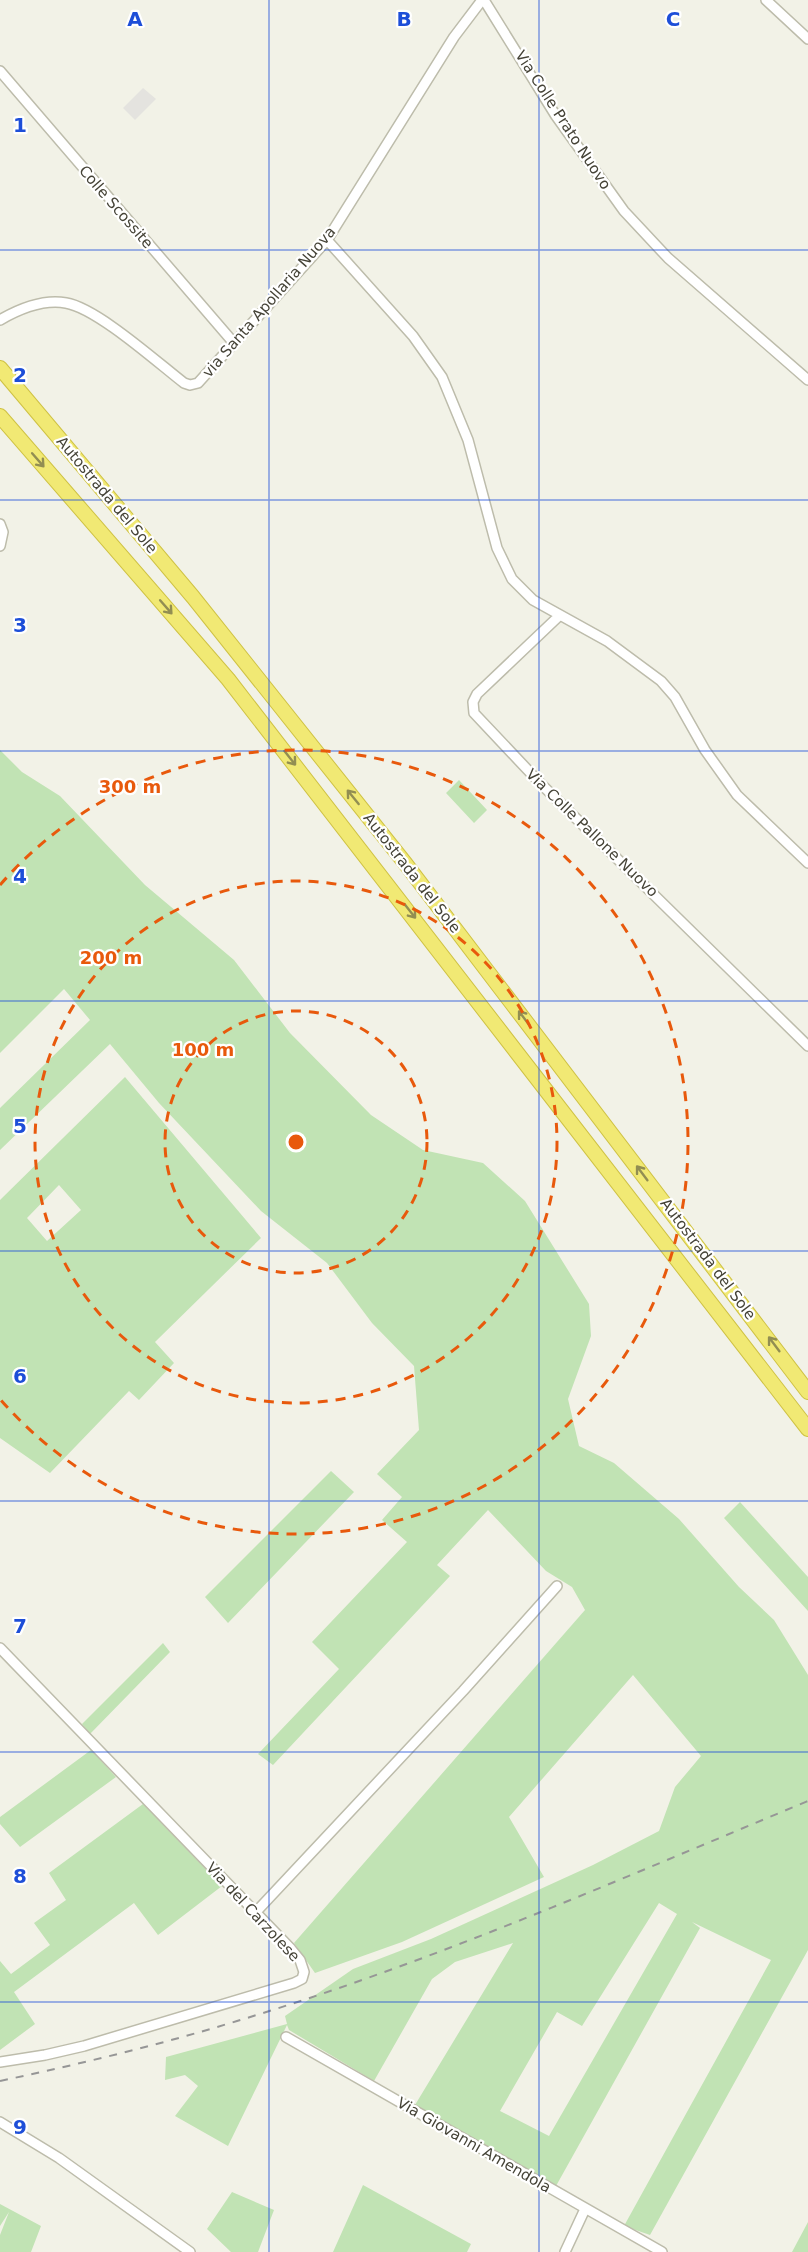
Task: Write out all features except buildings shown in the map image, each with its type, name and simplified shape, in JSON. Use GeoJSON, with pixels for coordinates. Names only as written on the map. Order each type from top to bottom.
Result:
{"type":"FeatureCollection","features":[{"type":"Feature","properties":{"kind":"highway","name":"Autostrada del Sole"},"geometry":{"type":"LineString","coordinates":[[0,368],[193,597],[405,863],[808,1392]]}},
{"type":"Feature","properties":{"kind":"highway","name":"Autostrada del Sole"},"geometry":{"type":"LineString","coordinates":[[0,416],[228,679],[808,1429]]}},
{"type":"Feature","properties":{"kind":"street","name":"via Santa Apollaria Nuova"},"geometry":{"type":"LineString","coordinates":[[0,320],[36,305],[55,302],[71,304],[132,342],[190,385],[198,383],[327,240],[448,46],[483,0]]}},
{"type":"Feature","properties":{"kind":"street","name":"Via Colle Prato Nuovo"},"geometry":{"type":"LineString","coordinates":[[483,0],[556,116],[630,218],[668,258],[808,380]]}},
{"type":"Feature","properties":{"kind":"street"},"geometry":{"type":"LineString","coordinates":[[766,0],[808,39]]}},
{"type":"Feature","properties":{"kind":"street","name":"Colle Scossite"},"geometry":{"type":"LineString","coordinates":[[0,71],[233,342]]}},
{"type":"Feature","properties":{"kind":"street"},"geometry":{"type":"LineString","coordinates":[[327,240],[413,336],[442,377],[468,440],[497,548],[518,586],[533,600],[607,641],[661,681],[675,697],[705,750],[737,795],[808,863]]}},
{"type":"Feature","properties":{"kind":"street"},"geometry":{"type":"LineString","coordinates":[[0,524],[3,532],[1,544]]}},
{"type":"Feature","properties":{"kind":"street","name":"Via Colle Pallone Nuovo"},"geometry":{"type":"LineString","coordinates":[[560,616],[477,694],[473,702],[474,713],[540,783],[808,1046]]}},
{"type":"Feature","properties":{"kind":"street"},"geometry":{"type":"LineString","coordinates":[[255,1913],[455,1700],[557,1586]]}},
{"type":"Feature","properties":{"kind":"street","name":"Via del Carzolese"},"geometry":{"type":"LineString","coordinates":[[0,1648],[300,1960],[304,1972],[299,1981],[84,2046],[0,2062]]}},
{"type":"Feature","properties":{"kind":"street","name":"Via Giovanni Amendola"},"geometry":{"type":"LineString","coordinates":[[286,2037],[662,2252]]}},
{"type":"Feature","properties":{"kind":"street"},"geometry":{"type":"LineString","coordinates":[[0,2122],[50,2152],[190,2252]]}},
{"type":"Feature","properties":{"kind":"street"},"geometry":{"type":"LineString","coordinates":[[564,2252],[585,2209]]}},
{"type":"Feature","properties":{"kind":"green space"},"geometry":{"type":"Polygon","coordinates":[[[0,750],[22,772],[60,796],[145,885],[234,960],[290,1033],[371,1115],[423,1150],[483,1163],[525,1201],[589,1304],[591,1336],[568,1399],[579,1446],[614,1463],[679,1519],[739,1587],[774,1620],[808,1675],[808,1950],[650,2235],[624,2226],[771,1960],[692,1922],[700,1928],[556,2186],[415,2105],[513,1943],[455,1962],[432,1979],[374,2081],[289,2030],[287,2025],[228,2146],[175,2116],[198,2086],[185,2075],[165,2080],[166,2057],[287,2024],[285,2016],[353,1969],[431,1939],[593,1865],[659,1831],[675,1787],[701,1756],[633,1675],[509,1817],[544,1877],[402,1942],[315,1973],[294,1943],[585,1610],[572,1587],[546,1571],[488,1510],[437,1565],[450,1576],[273,1765],[258,1754],[339,1669],[312,1642],[407,1542],[382,1520],[402,1497],[377,1474],[419,1430],[414,1366],[372,1323],[327,1263],[261,1211],[159,1103],[110,1044],[0,1150],[0,1108],[90,1020],[64,989],[0,1053],[0,750]],[[659,1903],[582,2026],[557,2012],[500,2111],[549,2136],[677,1914],[659,1903]]]}},
{"type":"Feature","properties":{"kind":"green space"},"geometry":{"type":"Polygon","coordinates":[[[459,780],[487,810],[474,823],[446,793],[459,780]]]}},
{"type":"Feature","properties":{"kind":"green space"},"geometry":{"type":"Polygon","coordinates":[[[125,1077],[261,1238],[155,1342],[174,1363],[139,1400],[129,1391],[50,1473],[0,1438],[0,1200],[125,1077]],[[59,1185],[27,1218],[47,1241],[81,1210],[59,1185]]]}},
{"type":"Feature","properties":{"kind":"green space"},"geometry":{"type":"Polygon","coordinates":[[[331,1471],[354,1492],[228,1623],[205,1597],[331,1471]]]}},
{"type":"Feature","properties":{"kind":"green space"},"geometry":{"type":"Polygon","coordinates":[[[740,1502],[808,1577],[808,1611],[724,1518],[740,1502]]]}},
{"type":"Feature","properties":{"kind":"green space"},"geometry":{"type":"Polygon","coordinates":[[[163,1643],[170,1652],[90,1734],[82,1724],[163,1643]]]}},
{"type":"Feature","properties":{"kind":"green space"},"geometry":{"type":"Polygon","coordinates":[[[91,1750],[116,1777],[20,1847],[0,1824],[0,1817],[91,1750]]]}},
{"type":"Feature","properties":{"kind":"green space"},"geometry":{"type":"Polygon","coordinates":[[[143,1804],[222,1886],[158,1935],[134,1903],[14,1992],[35,2024],[0,2050],[0,1961],[11,1974],[50,1945],[34,1923],[66,1900],[49,1873],[143,1804]]]}},
{"type":"Feature","properties":{"kind":"green space"},"geometry":{"type":"Polygon","coordinates":[[[363,2185],[471,2244],[467,2252],[333,2252],[363,2185]]]}},
{"type":"Feature","properties":{"kind":"green space"},"geometry":{"type":"Polygon","coordinates":[[[232,2192],[274,2210],[258,2252],[231,2252],[207,2229],[232,2192]]]}},
{"type":"Feature","properties":{"kind":"green space"},"geometry":{"type":"Polygon","coordinates":[[[0,2204],[41,2226],[31,2252],[0,2252],[0,2235],[9,2212],[0,2226],[0,2204]]]}},
{"type":"Feature","properties":{"kind":"green space"},"geometry":{"type":"Polygon","coordinates":[[[808,2222],[808,2252],[792,2252],[808,2222]]]}},
{"type":"Feature","properties":{"kind":"shaded area"},"geometry":{"type":"Polygon","coordinates":[[[143,88],[156,99],[135,120],[123,108],[143,88]]]}},
{"type":"Feature","properties":{"kind":"railway"},"geometry":{"type":"LineString","coordinates":[[0,2081],[149,2046],[310,1998],[526,1918],[808,1801]]}}]}
